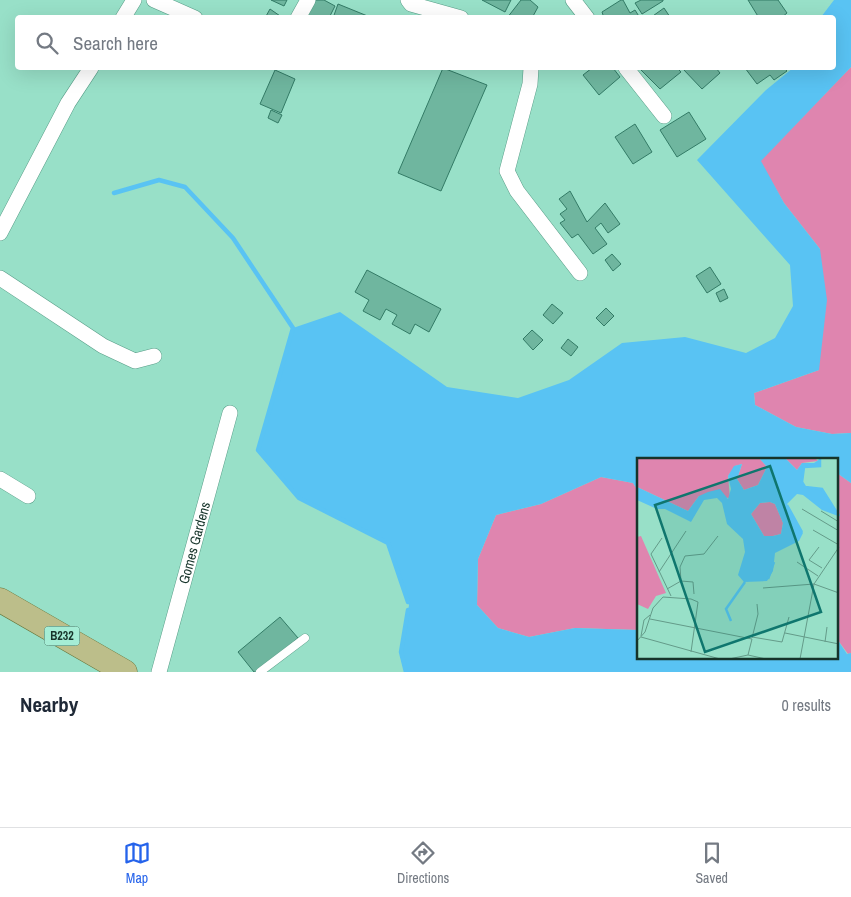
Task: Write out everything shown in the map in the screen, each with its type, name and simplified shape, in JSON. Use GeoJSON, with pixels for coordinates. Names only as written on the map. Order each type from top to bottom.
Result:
{"type":"FeatureCollection","features":[{"type":"Feature","properties":{"kind":"main road","name":"B232"},"geometry":{"type":"LineString","coordinates":[[0,600],[125,672]]}},
{"type":"Feature","properties":{"kind":"street"},"geometry":{"type":"LineString","coordinates":[[125,15],[134,0]]}},
{"type":"Feature","properties":{"kind":"street"},"geometry":{"type":"LineString","coordinates":[[154,0],[188,15]]}},
{"type":"Feature","properties":{"kind":"street"},"geometry":{"type":"LineString","coordinates":[[300,15],[308,0]]}},
{"type":"Feature","properties":{"kind":"street"},"geometry":{"type":"LineString","coordinates":[[573,0],[585,15]]}},
{"type":"Feature","properties":{"kind":"street"},"geometry":{"type":"LineString","coordinates":[[408,7],[447,15]]}},
{"type":"Feature","properties":{"kind":"street"},"geometry":{"type":"LineString","coordinates":[[0,233],[68,103],[90,70]]}},
{"type":"Feature","properties":{"kind":"street"},"geometry":{"type":"LineString","coordinates":[[531,70],[530,84],[507,170],[517,191],[580,274]]}},
{"type":"Feature","properties":{"kind":"street"},"geometry":{"type":"LineString","coordinates":[[628,70],[664,116]]}},
{"type":"Feature","properties":{"kind":"street"},"geometry":{"type":"LineString","coordinates":[[0,278],[103,346],[135,361],[154,356]]}},
{"type":"Feature","properties":{"kind":"street","name":"Gomes Gardens"},"geometry":{"type":"LineString","coordinates":[[159,672],[230,414]]}},
{"type":"Feature","properties":{"kind":"street"},"geometry":{"type":"LineString","coordinates":[[0,479],[28,496]]}},
{"type":"Feature","properties":{"kind":"lane"},"geometry":{"type":"LineString","coordinates":[[260,672],[305,638]]}},
{"type":"Feature","properties":{"kind":"shaded area"},"geometry":{"type":"Polygon","coordinates":[[[851,67],[851,433],[832,434],[796,427],[755,405],[754,393],[819,370],[820,249],[784,203],[760,161],[851,67]]]}},
{"type":"Feature","properties":{"kind":"shaded area"},"geometry":{"type":"Polygon","coordinates":[[[838,474],[851,483],[851,653],[848,654],[838,640],[838,474]]]}},
{"type":"Feature","properties":{"kind":"shaded area"},"geometry":{"type":"Polygon","coordinates":[[[601,477],[633,483],[637,489],[637,630],[575,628],[529,637],[498,628],[477,605],[478,559],[496,515],[541,504],[601,477]]]}},
{"type":"Feature","properties":{"kind":"water"},"geometry":{"type":"Polygon","coordinates":[[[834,0],[851,0],[851,67],[761,161],[784,203],[820,249],[827,300],[819,370],[754,393],[755,405],[796,427],[832,434],[851,433],[851,483],[838,474],[838,458],[637,458],[637,489],[633,483],[601,477],[541,504],[496,515],[478,559],[477,605],[498,628],[529,637],[575,628],[637,630],[637,660],[838,660],[838,640],[847,654],[851,653],[851,672],[406,672],[401,652],[409,605],[388,543],[299,498],[258,450],[293,328],[340,312],[447,387],[518,398],[569,380],[622,343],[685,337],[746,353],[775,338],[793,306],[790,265],[697,160],[766,90],[791,70],[836,70],[836,15],[823,15],[834,0]]]}},
{"type":"Feature","properties":{"kind":"building"},"geometry":{"type":"Polygon","coordinates":[[[271,0],[287,0],[284,6],[271,0]]]}},
{"type":"Feature","properties":{"kind":"building"},"geometry":{"type":"Polygon","coordinates":[[[314,0],[324,0],[335,6],[330,15],[306,15],[314,0]]]}},
{"type":"Feature","properties":{"kind":"building"},"geometry":{"type":"Polygon","coordinates":[[[482,0],[511,0],[505,12],[482,0]]]}},
{"type":"Feature","properties":{"kind":"building"},"geometry":{"type":"Polygon","coordinates":[[[521,0],[530,0],[538,7],[534,15],[509,15],[521,0]]]}},
{"type":"Feature","properties":{"kind":"building"},"geometry":{"type":"Polygon","coordinates":[[[623,0],[630,13],[635,10],[638,15],[603,15],[602,12],[623,0]]]}},
{"type":"Feature","properties":{"kind":"building"},"geometry":{"type":"Polygon","coordinates":[[[641,0],[663,1],[642,14],[635,3],[641,0]]]}},
{"type":"Feature","properties":{"kind":"building"},"geometry":{"type":"Polygon","coordinates":[[[748,0],[778,0],[787,13],[785,15],[757,15],[748,0]]]}},
{"type":"Feature","properties":{"kind":"building"},"geometry":{"type":"Polygon","coordinates":[[[338,4],[365,15],[334,15],[338,4]]]}},
{"type":"Feature","properties":{"kind":"building"},"geometry":{"type":"Polygon","coordinates":[[[664,8],[669,15],[654,15],[664,8]]]}},
{"type":"Feature","properties":{"kind":"building"},"geometry":{"type":"Polygon","coordinates":[[[270,9],[279,15],[267,15],[270,9]]]}},
{"type":"Feature","properties":{"kind":"building"},"geometry":{"type":"Polygon","coordinates":[[[275,70],[295,79],[281,113],[260,104],[275,70]]]}},
{"type":"Feature","properties":{"kind":"building"},"geometry":{"type":"Polygon","coordinates":[[[442,70],[448,70],[487,85],[441,191],[398,173],[442,70]]]}},
{"type":"Feature","properties":{"kind":"building"},"geometry":{"type":"Polygon","coordinates":[[[589,70],[615,70],[620,77],[599,95],[583,75],[589,70]]]}},
{"type":"Feature","properties":{"kind":"building"},"geometry":{"type":"Polygon","coordinates":[[[641,70],[679,70],[681,72],[660,89],[641,70]]]}},
{"type":"Feature","properties":{"kind":"building"},"geometry":{"type":"Polygon","coordinates":[[[684,70],[718,70],[720,73],[702,89],[684,70]]]}},
{"type":"Feature","properties":{"kind":"building"},"geometry":{"type":"Polygon","coordinates":[[[746,70],[787,71],[774,80],[770,75],[757,84],[746,70]]]}},
{"type":"Feature","properties":{"kind":"building"},"geometry":{"type":"Polygon","coordinates":[[[271,110],[282,115],[278,123],[268,118],[271,110]]]}},
{"type":"Feature","properties":{"kind":"building"},"geometry":{"type":"Polygon","coordinates":[[[689,112],[706,139],[677,157],[660,130],[689,112]]]}},
{"type":"Feature","properties":{"kind":"building"},"geometry":{"type":"Polygon","coordinates":[[[635,124],[652,152],[633,164],[615,137],[635,124]]]}},
{"type":"Feature","properties":{"kind":"building"},"geometry":{"type":"Polygon","coordinates":[[[570,191],[587,222],[605,203],[620,224],[608,233],[601,223],[595,228],[607,244],[593,254],[578,234],[572,238],[560,223],[565,220],[560,214],[567,209],[559,199],[570,191]]]}},
{"type":"Feature","properties":{"kind":"building"},"geometry":{"type":"Polygon","coordinates":[[[612,254],[621,264],[613,271],[605,260],[612,254]]]}},
{"type":"Feature","properties":{"kind":"building"},"geometry":{"type":"Polygon","coordinates":[[[710,267],[721,284],[707,293],[696,276],[710,267]]]}},
{"type":"Feature","properties":{"kind":"building"},"geometry":{"type":"Polygon","coordinates":[[[367,270],[441,309],[429,332],[415,324],[410,334],[392,324],[397,315],[386,309],[380,320],[363,311],[369,300],[355,292],[367,270]]]}},
{"type":"Feature","properties":{"kind":"building"},"geometry":{"type":"Polygon","coordinates":[[[724,289],[728,298],[720,302],[716,293],[724,289]]]}},
{"type":"Feature","properties":{"kind":"building"},"geometry":{"type":"Polygon","coordinates":[[[552,304],[563,313],[553,324],[543,315],[552,304]]]}},
{"type":"Feature","properties":{"kind":"building"},"geometry":{"type":"Polygon","coordinates":[[[606,308],[614,316],[604,326],[596,318],[606,308]]]}},
{"type":"Feature","properties":{"kind":"building"},"geometry":{"type":"Polygon","coordinates":[[[532,330],[543,340],[533,350],[523,339],[532,330]]]}},
{"type":"Feature","properties":{"kind":"building"},"geometry":{"type":"Polygon","coordinates":[[[568,339],[578,347],[571,356],[561,348],[568,339]]]}},
{"type":"Feature","properties":{"kind":"building"},"geometry":{"type":"Polygon","coordinates":[[[280,617],[298,638],[257,672],[254,672],[238,652],[280,617]]]}},
{"type":"Feature","properties":{"kind":"waterway"},"geometry":{"type":"LineString","coordinates":[[114,193],[159,180],[185,187],[233,238],[293,328],[258,450],[299,498],[388,543],[408,602]]}},
{"type":"Feature","properties":{"kind":"waterway"},"geometry":{"type":"LineString","coordinates":[[406,672],[401,652],[408,610]]}}]}
